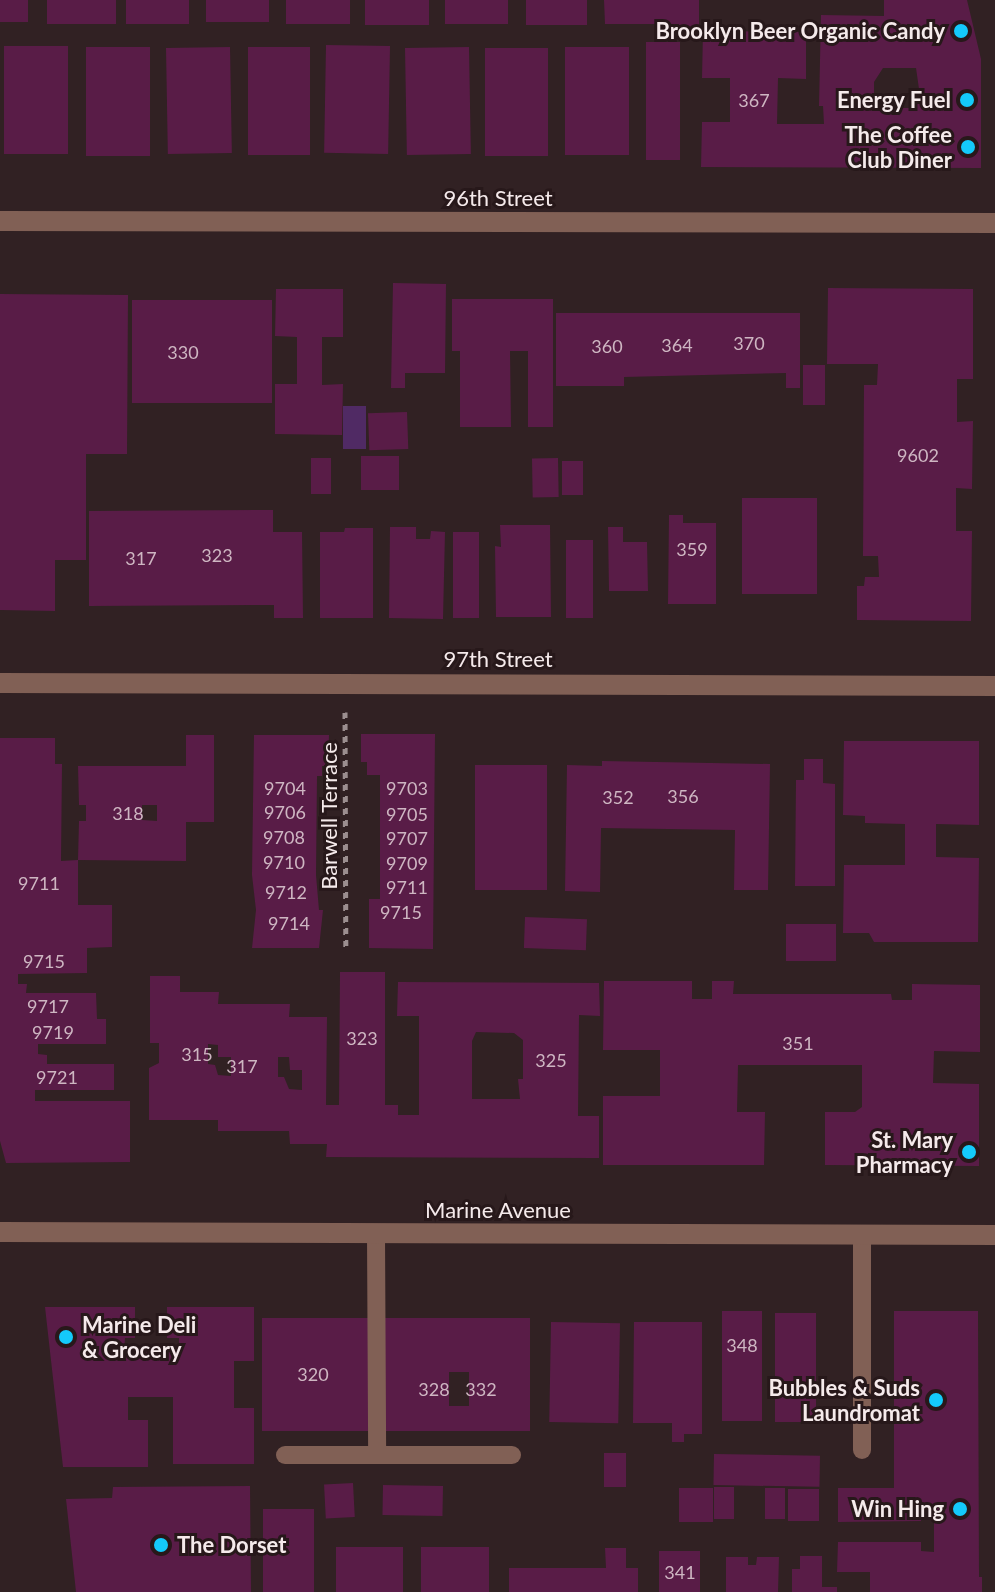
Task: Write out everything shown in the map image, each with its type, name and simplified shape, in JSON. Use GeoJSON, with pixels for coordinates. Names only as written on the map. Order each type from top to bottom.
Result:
{"type":"FeatureCollection","features":[{"type":"Feature","properties":{"kind":"street","name":"96th Street"},"geometry":{"type":"LineString","coordinates":[[0,221],[995,223]]}},
{"type":"Feature","properties":{"kind":"street","name":"97th Street"},"geometry":{"type":"LineString","coordinates":[[0,683],[995,686]]}},
{"type":"Feature","properties":{"kind":"street","name":"Marine Avenue"},"geometry":{"type":"LineString","coordinates":[[0,1232],[995,1235]]}},
{"type":"Feature","properties":{"kind":"lane"},"geometry":{"type":"LineString","coordinates":[[376,1234],[377,1455]]}},
{"type":"Feature","properties":{"kind":"lane"},"geometry":{"type":"LineString","coordinates":[[862,1235],[862,1450]]}},
{"type":"Feature","properties":{"kind":"lane"},"geometry":{"type":"LineString","coordinates":[[285,1455],[512,1455]]}},
{"type":"Feature","properties":{"kind":"path","name":"Barwell Terrace"},"geometry":{"type":"LineString","coordinates":[[345,683],[346,949]]}},
{"type":"Feature","properties":{"kind":"shaded area"},"geometry":{"type":"Polygon","coordinates":[[[343,406],[366,406],[366,449],[343,449],[343,406]]]}},
{"type":"Feature","properties":{"kind":"building"},"geometry":{"type":"Polygon","coordinates":[[[0,0],[28,0],[28,22],[0,22],[0,0]]]}},
{"type":"Feature","properties":{"kind":"building"},"geometry":{"type":"Polygon","coordinates":[[[47,0],[116,0],[116,24],[47,24],[47,0]]]}},
{"type":"Feature","properties":{"kind":"building"},"geometry":{"type":"Polygon","coordinates":[[[126,0],[189,0],[189,24],[126,24],[126,0]]]}},
{"type":"Feature","properties":{"kind":"building"},"geometry":{"type":"Polygon","coordinates":[[[206,0],[269,0],[269,22],[206,22],[206,0]]]}},
{"type":"Feature","properties":{"kind":"building"},"geometry":{"type":"Polygon","coordinates":[[[286,0],[350,0],[350,24],[286,24],[286,0]]]}},
{"type":"Feature","properties":{"kind":"building"},"geometry":{"type":"Polygon","coordinates":[[[365,0],[429,0],[429,25],[365,25],[365,0]]]}},
{"type":"Feature","properties":{"kind":"building"},"geometry":{"type":"Polygon","coordinates":[[[445,0],[508,0],[508,24],[445,24],[445,0]]]}},
{"type":"Feature","properties":{"kind":"building"},"geometry":{"type":"Polygon","coordinates":[[[526,0],[587,0],[587,25],[526,25],[526,0]]]}},
{"type":"Feature","properties":{"kind":"building"},"geometry":{"type":"Polygon","coordinates":[[[604,0],[699,0],[699,31],[679,31],[679,24],[605,24],[604,0]]]}},
{"type":"Feature","properties":{"kind":"building"},"geometry":{"type":"Polygon","coordinates":[[[884,0],[967,0],[981,59],[981,168],[701,167],[702,122],[730,122],[730,78],[702,78],[703,31],[806,32],[806,79],[778,78],[777,124],[824,124],[823,106],[819,106],[821,15],[884,16],[884,0]],[[883,68],[874,82],[874,102],[879,108],[909,108],[920,96],[916,68],[883,68]]]}},
{"type":"Feature","properties":{"kind":"building"},"geometry":{"type":"Polygon","coordinates":[[[646,42],[680,42],[680,160],[646,160],[646,42]]]}},
{"type":"Feature","properties":{"kind":"building"},"geometry":{"type":"Polygon","coordinates":[[[326,45],[390,46],[388,154],[324,153],[326,45]]]}},
{"type":"Feature","properties":{"kind":"building"},"geometry":{"type":"Polygon","coordinates":[[[4,46],[68,46],[68,154],[4,154],[4,46]]]}},
{"type":"Feature","properties":{"kind":"building"},"geometry":{"type":"Polygon","coordinates":[[[86,47],[150,47],[150,156],[86,156],[86,47]]]}},
{"type":"Feature","properties":{"kind":"building"},"geometry":{"type":"Polygon","coordinates":[[[230,47],[232,153],[168,154],[166,48],[230,47]]]}},
{"type":"Feature","properties":{"kind":"building"},"geometry":{"type":"Polygon","coordinates":[[[248,47],[310,47],[310,155],[248,155],[248,47]]]}},
{"type":"Feature","properties":{"kind":"building"},"geometry":{"type":"Polygon","coordinates":[[[469,47],[471,154],[407,155],[405,48],[469,47]]]}},
{"type":"Feature","properties":{"kind":"building"},"geometry":{"type":"Polygon","coordinates":[[[565,47],[629,47],[629,155],[565,155],[565,47]]]}},
{"type":"Feature","properties":{"kind":"building"},"geometry":{"type":"Polygon","coordinates":[[[485,48],[548,48],[548,156],[485,156],[485,48]]]}},
{"type":"Feature","properties":{"kind":"building"},"geometry":{"type":"Polygon","coordinates":[[[393,283],[446,284],[445,373],[405,373],[405,388],[391,388],[393,283]]]}},
{"type":"Feature","properties":{"kind":"building"},"geometry":{"type":"Polygon","coordinates":[[[828,288],[973,289],[973,379],[957,379],[957,422],[973,421],[972,489],[956,488],[956,531],[972,531],[971,621],[857,620],[857,586],[864,586],[865,577],[879,577],[878,556],[863,556],[864,385],[877,385],[878,364],[827,364],[828,288]]]}},
{"type":"Feature","properties":{"kind":"building"},"geometry":{"type":"Polygon","coordinates":[[[276,289],[343,289],[343,337],[322,337],[322,385],[343,384],[342,435],[275,434],[275,384],[297,384],[297,337],[275,336],[276,289]]]}},
{"type":"Feature","properties":{"kind":"building"},"geometry":{"type":"Polygon","coordinates":[[[0,294],[128,295],[127,454],[86,454],[86,560],[55,560],[55,611],[0,610],[0,294]]]}},
{"type":"Feature","properties":{"kind":"building"},"geometry":{"type":"Polygon","coordinates":[[[452,299],[553,299],[553,427],[528,427],[528,351],[510,351],[511,427],[460,427],[460,351],[452,351],[452,299]]]}},
{"type":"Feature","properties":{"kind":"building"},"geometry":{"type":"Polygon","coordinates":[[[132,300],[272,300],[272,403],[132,403],[132,300]]]}},
{"type":"Feature","properties":{"kind":"building"},"geometry":{"type":"Polygon","coordinates":[[[556,313],[800,313],[800,388],[786,388],[786,373],[624,377],[624,386],[556,386],[556,313]]]}},
{"type":"Feature","properties":{"kind":"building"},"geometry":{"type":"Polygon","coordinates":[[[803,365],[825,365],[825,405],[803,405],[803,365]]]}},
{"type":"Feature","properties":{"kind":"building"},"geometry":{"type":"Polygon","coordinates":[[[407,412],[408,449],[369,450],[368,413],[407,412]]]}},
{"type":"Feature","properties":{"kind":"building"},"geometry":{"type":"Polygon","coordinates":[[[361,456],[399,456],[399,490],[361,490],[361,456]]]}},
{"type":"Feature","properties":{"kind":"building"},"geometry":{"type":"Polygon","coordinates":[[[311,458],[331,458],[331,494],[311,494],[311,458]]]}},
{"type":"Feature","properties":{"kind":"building"},"geometry":{"type":"Polygon","coordinates":[[[532,458],[558,458],[559,497],[533,497],[532,458]]]}},
{"type":"Feature","properties":{"kind":"building"},"geometry":{"type":"Polygon","coordinates":[[[562,461],[583,461],[583,495],[562,495],[562,461]]]}},
{"type":"Feature","properties":{"kind":"building"},"geometry":{"type":"Polygon","coordinates":[[[742,498],[817,498],[817,594],[742,594],[742,498]]]}},
{"type":"Feature","properties":{"kind":"building"},"geometry":{"type":"Polygon","coordinates":[[[273,510],[273,532],[302,532],[303,618],[274,618],[274,605],[89,606],[89,511],[273,510]]]}},
{"type":"Feature","properties":{"kind":"building"},"geometry":{"type":"Polygon","coordinates":[[[669,515],[683,515],[683,523],[716,523],[716,604],[668,604],[669,515]]]}},
{"type":"Feature","properties":{"kind":"building"},"geometry":{"type":"Polygon","coordinates":[[[500,525],[550,525],[551,617],[496,617],[495,546],[501,547],[500,525]]]}},
{"type":"Feature","properties":{"kind":"building"},"geometry":{"type":"Polygon","coordinates":[[[390,527],[416,527],[416,539],[430,539],[431,531],[445,532],[443,619],[389,618],[390,527]]]}},
{"type":"Feature","properties":{"kind":"building"},"geometry":{"type":"Polygon","coordinates":[[[608,527],[623,527],[623,542],[647,542],[648,591],[609,591],[608,527]]]}},
{"type":"Feature","properties":{"kind":"building"},"geometry":{"type":"Polygon","coordinates":[[[345,528],[373,528],[373,618],[320,618],[320,532],[344,532],[345,528]]]}},
{"type":"Feature","properties":{"kind":"building"},"geometry":{"type":"Polygon","coordinates":[[[453,532],[479,532],[479,618],[453,618],[453,532]]]}},
{"type":"Feature","properties":{"kind":"building"},"geometry":{"type":"Polygon","coordinates":[[[566,540],[593,540],[593,618],[566,618],[566,540]]]}},
{"type":"Feature","properties":{"kind":"building"},"geometry":{"type":"Polygon","coordinates":[[[361,734],[435,734],[433,949],[369,948],[369,899],[380,899],[380,775],[367,775],[367,762],[361,762],[361,734]]]}},
{"type":"Feature","properties":{"kind":"building"},"geometry":{"type":"Polygon","coordinates":[[[186,735],[214,735],[214,822],[186,822],[186,861],[78,860],[79,821],[86,821],[86,805],[79,805],[78,766],[186,766],[186,735]],[[142,805],[142,820],[157,821],[157,805],[142,805]]]}},
{"type":"Feature","properties":{"kind":"building"},"geometry":{"type":"Polygon","coordinates":[[[254,735],[329,735],[328,766],[322,766],[322,776],[317,776],[316,875],[319,910],[323,910],[319,948],[252,948],[256,910],[252,875],[254,735]]]}},
{"type":"Feature","properties":{"kind":"building"},"geometry":{"type":"Polygon","coordinates":[[[0,738],[55,738],[55,764],[62,764],[61,861],[78,860],[78,905],[112,905],[112,947],[87,948],[87,973],[18,974],[18,984],[27,984],[26,993],[96,993],[97,1019],[106,1019],[106,1044],[38,1044],[38,1054],[47,1055],[47,1064],[114,1064],[114,1090],[35,1090],[35,1101],[130,1101],[130,1162],[6,1163],[0,1141],[0,738]]]}},
{"type":"Feature","properties":{"kind":"building"},"geometry":{"type":"Polygon","coordinates":[[[844,741],[979,741],[979,825],[936,824],[936,857],[979,858],[978,942],[874,942],[869,933],[843,933],[844,865],[905,865],[905,824],[865,823],[865,816],[843,815],[844,741]]]}},
{"type":"Feature","properties":{"kind":"building"},"geometry":{"type":"Polygon","coordinates":[[[804,759],[823,759],[823,783],[835,784],[835,886],[795,886],[796,780],[804,780],[804,759]]]}},
{"type":"Feature","properties":{"kind":"building"},"geometry":{"type":"Polygon","coordinates":[[[602,761],[770,764],[768,890],[734,890],[735,830],[601,828],[600,892],[565,891],[567,765],[602,766],[602,761]]]}},
{"type":"Feature","properties":{"kind":"building"},"geometry":{"type":"Polygon","coordinates":[[[475,765],[547,765],[547,890],[475,890],[475,765]]]}},
{"type":"Feature","properties":{"kind":"building"},"geometry":{"type":"Polygon","coordinates":[[[525,917],[587,919],[586,950],[524,948],[525,917]]]}},
{"type":"Feature","properties":{"kind":"building"},"geometry":{"type":"Polygon","coordinates":[[[786,924],[836,924],[836,961],[786,961],[786,924]]]}},
{"type":"Feature","properties":{"kind":"building"},"geometry":{"type":"Polygon","coordinates":[[[340,972],[385,972],[385,1105],[398,1105],[398,1115],[419,1115],[419,1016],[397,1016],[398,982],[599,983],[600,1016],[579,1015],[578,1116],[599,1116],[599,1158],[326,1157],[327,1144],[290,1144],[289,1131],[218,1131],[218,1120],[149,1120],[149,1068],[159,1063],[159,1043],[150,1043],[150,976],[180,976],[180,992],[219,992],[218,1004],[290,1004],[289,1017],[327,1017],[326,1105],[339,1105],[340,972]],[[476,1032],[472,1041],[472,1099],[520,1099],[518,1079],[523,1079],[523,1040],[514,1033],[476,1032]],[[208,1044],[208,1064],[215,1065],[218,1075],[231,1076],[231,1057],[218,1057],[218,1045],[208,1044]],[[278,1057],[278,1077],[284,1077],[289,1089],[302,1090],[302,1070],[290,1070],[289,1057],[278,1057]]]}},
{"type":"Feature","properties":{"kind":"building"},"geometry":{"type":"Polygon","coordinates":[[[604,981],[692,981],[692,999],[712,999],[712,981],[734,981],[733,994],[891,994],[892,1000],[912,1000],[912,984],[980,985],[980,1052],[934,1051],[933,1083],[979,1084],[979,1166],[825,1165],[825,1112],[855,1112],[862,1107],[862,1065],[738,1065],[737,1112],[765,1112],[764,1165],[603,1165],[603,1096],[660,1096],[660,1050],[603,1050],[604,981]]]}},
{"type":"Feature","properties":{"kind":"building"},"geometry":{"type":"Polygon","coordinates":[[[45,1307],[135,1307],[135,1338],[125,1338],[124,1352],[179,1352],[179,1338],[167,1338],[167,1307],[254,1307],[254,1361],[234,1361],[234,1408],[254,1408],[254,1464],[173,1464],[173,1397],[128,1397],[128,1420],[148,1420],[148,1467],[63,1467],[45,1307]]]}},
{"type":"Feature","properties":{"kind":"building"},"geometry":{"type":"Polygon","coordinates":[[[722,1311],[762,1311],[762,1421],[722,1421],[722,1311]]]}},
{"type":"Feature","properties":{"kind":"building"},"geometry":{"type":"Polygon","coordinates":[[[894,1311],[978,1311],[979,1577],[982,1577],[982,1592],[870,1592],[870,1572],[837,1572],[838,1542],[921,1542],[921,1551],[934,1552],[934,1512],[921,1511],[921,1521],[838,1522],[838,1488],[894,1488],[894,1311]]]}},
{"type":"Feature","properties":{"kind":"building"},"geometry":{"type":"Polygon","coordinates":[[[775,1313],[816,1313],[816,1422],[775,1422],[775,1313]]]}},
{"type":"Feature","properties":{"kind":"building"},"geometry":{"type":"Polygon","coordinates":[[[262,1318],[368,1318],[368,1431],[262,1431],[262,1318]]]}},
{"type":"Feature","properties":{"kind":"building"},"geometry":{"type":"Polygon","coordinates":[[[385,1318],[530,1318],[530,1431],[385,1431],[385,1318]],[[449,1372],[449,1406],[469,1406],[469,1372],[449,1372]]]}},
{"type":"Feature","properties":{"kind":"building"},"geometry":{"type":"Polygon","coordinates":[[[551,1322],[620,1323],[618,1423],[549,1422],[551,1322]]]}},
{"type":"Feature","properties":{"kind":"building"},"geometry":{"type":"Polygon","coordinates":[[[634,1322],[702,1322],[702,1434],[684,1434],[684,1442],[672,1442],[672,1423],[633,1423],[634,1322]]]}},
{"type":"Feature","properties":{"kind":"building"},"geometry":{"type":"Polygon","coordinates":[[[604,1453],[626,1453],[626,1487],[604,1487],[604,1453]]]}},
{"type":"Feature","properties":{"kind":"building"},"geometry":{"type":"Polygon","coordinates":[[[714,1454],[820,1456],[819,1487],[713,1485],[714,1454]]]}},
{"type":"Feature","properties":{"kind":"building"},"geometry":{"type":"Polygon","coordinates":[[[353,1483],[355,1517],[326,1518],[324,1485],[353,1483]]]}},
{"type":"Feature","properties":{"kind":"building"},"geometry":{"type":"Polygon","coordinates":[[[383,1485],[443,1486],[442,1516],[382,1515],[383,1485]]]}},
{"type":"Feature","properties":{"kind":"building","name":"The Dorset"},"geometry":{"type":"Polygon","coordinates":[[[250,1486],[251,1592],[76,1592],[66,1499],[112,1498],[113,1487],[250,1486]]]}},
{"type":"Feature","properties":{"kind":"building"},"geometry":{"type":"Polygon","coordinates":[[[714,1487],[734,1487],[734,1519],[714,1519],[714,1487]]]}},
{"type":"Feature","properties":{"kind":"building"},"geometry":{"type":"Polygon","coordinates":[[[679,1488],[713,1488],[713,1522],[679,1522],[679,1488]]]}},
{"type":"Feature","properties":{"kind":"building"},"geometry":{"type":"Polygon","coordinates":[[[765,1488],[785,1488],[785,1519],[765,1519],[765,1488]]]}},
{"type":"Feature","properties":{"kind":"building"},"geometry":{"type":"Polygon","coordinates":[[[788,1489],[819,1489],[819,1521],[788,1521],[788,1489]]]}},
{"type":"Feature","properties":{"kind":"building"},"geometry":{"type":"Polygon","coordinates":[[[263,1509],[314,1509],[314,1592],[263,1592],[263,1509]]]}},
{"type":"Feature","properties":{"kind":"building"},"geometry":{"type":"Polygon","coordinates":[[[336,1547],[403,1547],[403,1592],[336,1592],[336,1547]]]}},
{"type":"Feature","properties":{"kind":"building"},"geometry":{"type":"Polygon","coordinates":[[[421,1547],[489,1547],[489,1592],[421,1592],[421,1547]]]}},
{"type":"Feature","properties":{"kind":"building"},"geometry":{"type":"Polygon","coordinates":[[[605,1548],[626,1548],[626,1568],[638,1568],[638,1592],[509,1592],[509,1568],[606,1568],[605,1548]]]}},
{"type":"Feature","properties":{"kind":"building"},"geometry":{"type":"Polygon","coordinates":[[[659,1551],[700,1551],[700,1592],[659,1592],[659,1551]]]}},
{"type":"Feature","properties":{"kind":"building"},"geometry":{"type":"Polygon","coordinates":[[[800,1556],[822,1556],[822,1587],[837,1587],[837,1592],[792,1592],[792,1569],[800,1569],[800,1556]]]}},
{"type":"Feature","properties":{"kind":"building"},"geometry":{"type":"Polygon","coordinates":[[[726,1557],[748,1557],[748,1565],[756,1565],[757,1557],[779,1557],[778,1592],[726,1592],[726,1557]]]}},
{"type":"Feature","properties":{"kind":"place","name":"Brooklyn Beer Organic Candy"},"geometry":{"type":"Point","coordinates":[961,31]}},
{"type":"Feature","properties":{"kind":"place","name":"Energy Fuel"},"geometry":{"type":"Point","coordinates":[967,100]}},
{"type":"Feature","properties":{"kind":"place","name":"The Coffee Club Diner"},"geometry":{"type":"Point","coordinates":[968,147]}},
{"type":"Feature","properties":{"kind":"place","name":"St. Mary Pharmacy"},"geometry":{"type":"Point","coordinates":[969,1152]}},
{"type":"Feature","properties":{"kind":"place","name":"Marine Deli & Grocery"},"geometry":{"type":"Point","coordinates":[66,1337]}},
{"type":"Feature","properties":{"kind":"place","name":"Bubbles & Suds Laundromat"},"geometry":{"type":"Point","coordinates":[936,1400]}},
{"type":"Feature","properties":{"kind":"place","name":"Win Hing"},"geometry":{"type":"Point","coordinates":[960,1509]}},
{"type":"Feature","properties":{"kind":"place","name":"The Dorset"},"geometry":{"type":"Point","coordinates":[161,1545]}}]}
